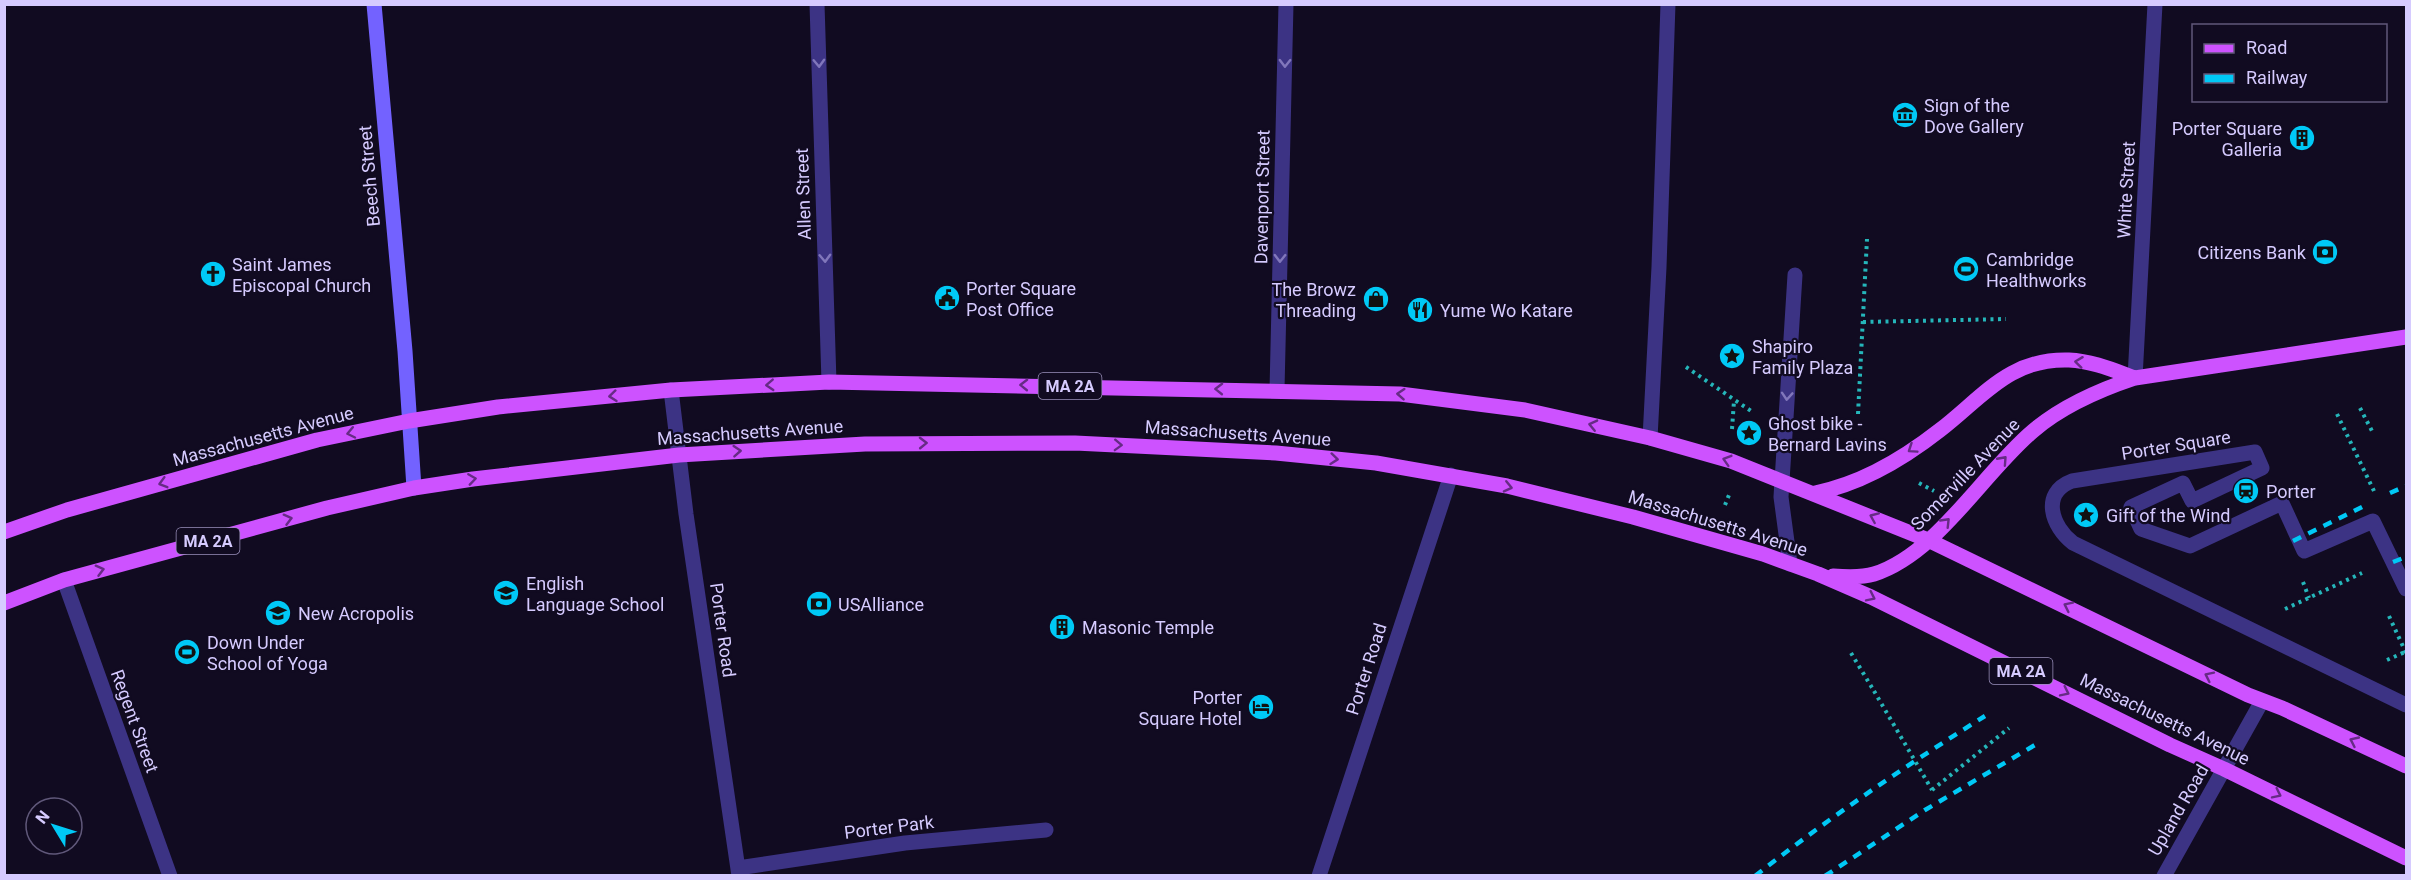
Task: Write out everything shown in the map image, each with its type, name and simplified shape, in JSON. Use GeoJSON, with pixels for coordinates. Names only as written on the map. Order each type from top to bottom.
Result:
{"type":"FeatureCollection","features":[{"type":"Feature","properties":{"kind":"main road","name":"Beech Street"},"geometry":{"type":"LineString","coordinates":[[374,4],[405,351],[414,489]]}},
{"type":"Feature","properties":{"kind":"main road","name":"Somerville Avenue"},"geometry":{"type":"LineString","coordinates":[[1818,574],[1849,577],[1873,574],[1902,561],[1928,540],[2012,450],[2035,429],[2083,399],[2135,378],[2406,337]]}},
{"type":"Feature","properties":{"kind":"main road","name":"Somerville Avenue"},"geometry":{"type":"LineString","coordinates":[[1815,493],[1859,480],[1888,466],[1939,432],[1990,386],[2023,368],[2047,362],[2070,360],[2091,363],[2135,378]]}},
{"type":"Feature","properties":{"kind":"main road","name":"Massachusetts Avenue"},"geometry":{"type":"LineString","coordinates":[[4,532],[67,510],[317,440],[469,410],[671,390],[829,382],[1365,392],[1440,397],[1525,410],[1650,438],[1731,461],[1782,480],[1928,540],[2262,701],[2406,766]]}},
{"type":"Feature","properties":{"kind":"main road","name":"Massachusetts Avenue"},"geometry":{"type":"LineString","coordinates":[[4,603],[64,580],[327,508],[473,478],[679,455],[865,444],[1075,443],[1276,453],[1376,464],[1506,486],[1721,541],[1818,574],[1871,597],[2170,745],[2406,858]]}},
{"type":"Feature","properties":{"kind":"street","name":"Allen Street"},"geometry":{"type":"LineString","coordinates":[[817,4],[829,382]]}},
{"type":"Feature","properties":{"kind":"street","name":"Davenport Street"},"geometry":{"type":"LineString","coordinates":[[1277,390],[1286,4]]}},
{"type":"Feature","properties":{"kind":"street"},"geometry":{"type":"LineString","coordinates":[[1650,438],[1658,290],[1668,4]]}},
{"type":"Feature","properties":{"kind":"street","name":"White Street"},"geometry":{"type":"LineString","coordinates":[[2135,378],[2155,4]]}},
{"type":"Feature","properties":{"kind":"street"},"geometry":{"type":"LineString","coordinates":[[1790,564],[1782,514],[1782,480],[1795,275]]}},
{"type":"Feature","properties":{"kind":"street","name":"Porter Road"},"geometry":{"type":"LineString","coordinates":[[671,390],[739,872]]}},
{"type":"Feature","properties":{"kind":"street","name":"Porter Square"},"geometry":{"type":"LineString","coordinates":[[2406,589],[2373,521],[2304,551],[2282,503],[2190,546],[2141,529],[2131,507],[2183,483],[2192,501],[2262,468],[2255,452],[2072,481],[2061,486],[2053,499],[2054,520],[2061,533],[2073,543],[2406,705]]}},
{"type":"Feature","properties":{"kind":"street","name":"Porter Road"},"geometry":{"type":"LineString","coordinates":[[1319,876],[1451,475]]}},
{"type":"Feature","properties":{"kind":"street","name":"Regent Street"},"geometry":{"type":"LineString","coordinates":[[64,580],[170,876]]}},
{"type":"Feature","properties":{"kind":"street","name":"Upland Road"},"geometry":{"type":"LineString","coordinates":[[2164,876],[2262,701]]}},
{"type":"Feature","properties":{"kind":"street","name":"Porter Park"},"geometry":{"type":"LineString","coordinates":[[739,872],[905,843],[1046,830]]}},
{"type":"Feature","properties":{"kind":"path"},"geometry":{"type":"LineString","coordinates":[[1858,414],[1867,239]]}},
{"type":"Feature","properties":{"kind":"path"},"geometry":{"type":"LineString","coordinates":[[1863,322],[2006,319]]}},
{"type":"Feature","properties":{"kind":"path"},"geometry":{"type":"LineString","coordinates":[[1685,367],[1761,418]]}},
{"type":"Feature","properties":{"kind":"path"},"geometry":{"type":"LineString","coordinates":[[1732,433],[1734,400]]}},
{"type":"Feature","properties":{"kind":"path"},"geometry":{"type":"LineString","coordinates":[[2360,408],[2372,431]]}},
{"type":"Feature","properties":{"kind":"path"},"geometry":{"type":"LineString","coordinates":[[2337,414],[2352,445]]}},
{"type":"Feature","properties":{"kind":"path"},"geometry":{"type":"LineString","coordinates":[[1915,481],[1937,492]]}},
{"type":"Feature","properties":{"kind":"path"},"geometry":{"type":"LineString","coordinates":[[1725,505],[1729,492]]}},
{"type":"Feature","properties":{"kind":"path"},"geometry":{"type":"LineString","coordinates":[[2386,609],[2406,653]]}},
{"type":"Feature","properties":{"kind":"path"},"geometry":{"type":"LineString","coordinates":[[1851,653],[1932,790],[2009,728]]}},
{"type":"Feature","properties":{"kind":"railway"},"geometry":{"type":"LineString","coordinates":[[2390,493],[2406,486]]}},
{"type":"Feature","properties":{"kind":"railway"},"geometry":{"type":"LineString","coordinates":[[2293,541],[2368,504]]}},
{"type":"Feature","properties":{"kind":"railway"},"geometry":{"type":"LineString","coordinates":[[2393,562],[2406,557]]}},
{"type":"Feature","properties":{"kind":"railway"},"geometry":{"type":"LineString","coordinates":[[1755,876],[1868,793],[1985,716]]}},
{"type":"Feature","properties":{"kind":"railway"},"geometry":{"type":"LineString","coordinates":[[1825,876],[1925,810],[2040,742]]}},
{"type":"Feature","properties":{"kind":"place","name":"Sign of the Dove Gallery"},"geometry":{"type":"Point","coordinates":[1905,115]}},
{"type":"Feature","properties":{"kind":"place","name":"Porter Square Galleria"},"geometry":{"type":"Point","coordinates":[2302,138]}},
{"type":"Feature","properties":{"kind":"place","name":"Citizens Bank"},"geometry":{"type":"Point","coordinates":[2325,252]}},
{"type":"Feature","properties":{"kind":"place","name":"Cambridge Healthworks"},"geometry":{"type":"Point","coordinates":[1966,269]}},
{"type":"Feature","properties":{"kind":"place","name":"Saint James Episcopal Church"},"geometry":{"type":"Point","coordinates":[213,274]}},
{"type":"Feature","properties":{"kind":"place","name":"Porter Square Post Office"},"geometry":{"type":"Point","coordinates":[947,298]}},
{"type":"Feature","properties":{"kind":"place","name":"The Browz Threading"},"geometry":{"type":"Point","coordinates":[1376,299]}},
{"type":"Feature","properties":{"kind":"place","name":"Yume Wo Katare"},"geometry":{"type":"Point","coordinates":[1420,310]}},
{"type":"Feature","properties":{"kind":"place","name":"Shapiro Family Plaza"},"geometry":{"type":"Point","coordinates":[1732,356]}},
{"type":"Feature","properties":{"kind":"place","name":"Ghost bike - Bernard Lavins"},"geometry":{"type":"Point","coordinates":[1749,433]}},
{"type":"Feature","properties":{"kind":"place","name":"Porter"},"geometry":{"type":"Point","coordinates":[2246,491]}},
{"type":"Feature","properties":{"kind":"place","name":"Gift of the Wind"},"geometry":{"type":"Point","coordinates":[2086,515]}},
{"type":"Feature","properties":{"kind":"place","name":"English Language School"},"geometry":{"type":"Point","coordinates":[506,593]}},
{"type":"Feature","properties":{"kind":"place","name":"USAlliance"},"geometry":{"type":"Point","coordinates":[819,604]}},
{"type":"Feature","properties":{"kind":"place","name":"New Acropolis"},"geometry":{"type":"Point","coordinates":[278,613]}},
{"type":"Feature","properties":{"kind":"place","name":"Masonic Temple"},"geometry":{"type":"Point","coordinates":[1062,627]}},
{"type":"Feature","properties":{"kind":"place","name":"Down Under School of Yoga"},"geometry":{"type":"Point","coordinates":[187,652]}},
{"type":"Feature","properties":{"kind":"place","name":"Porter Square Hotel"},"geometry":{"type":"Point","coordinates":[1261,707]}}]}
